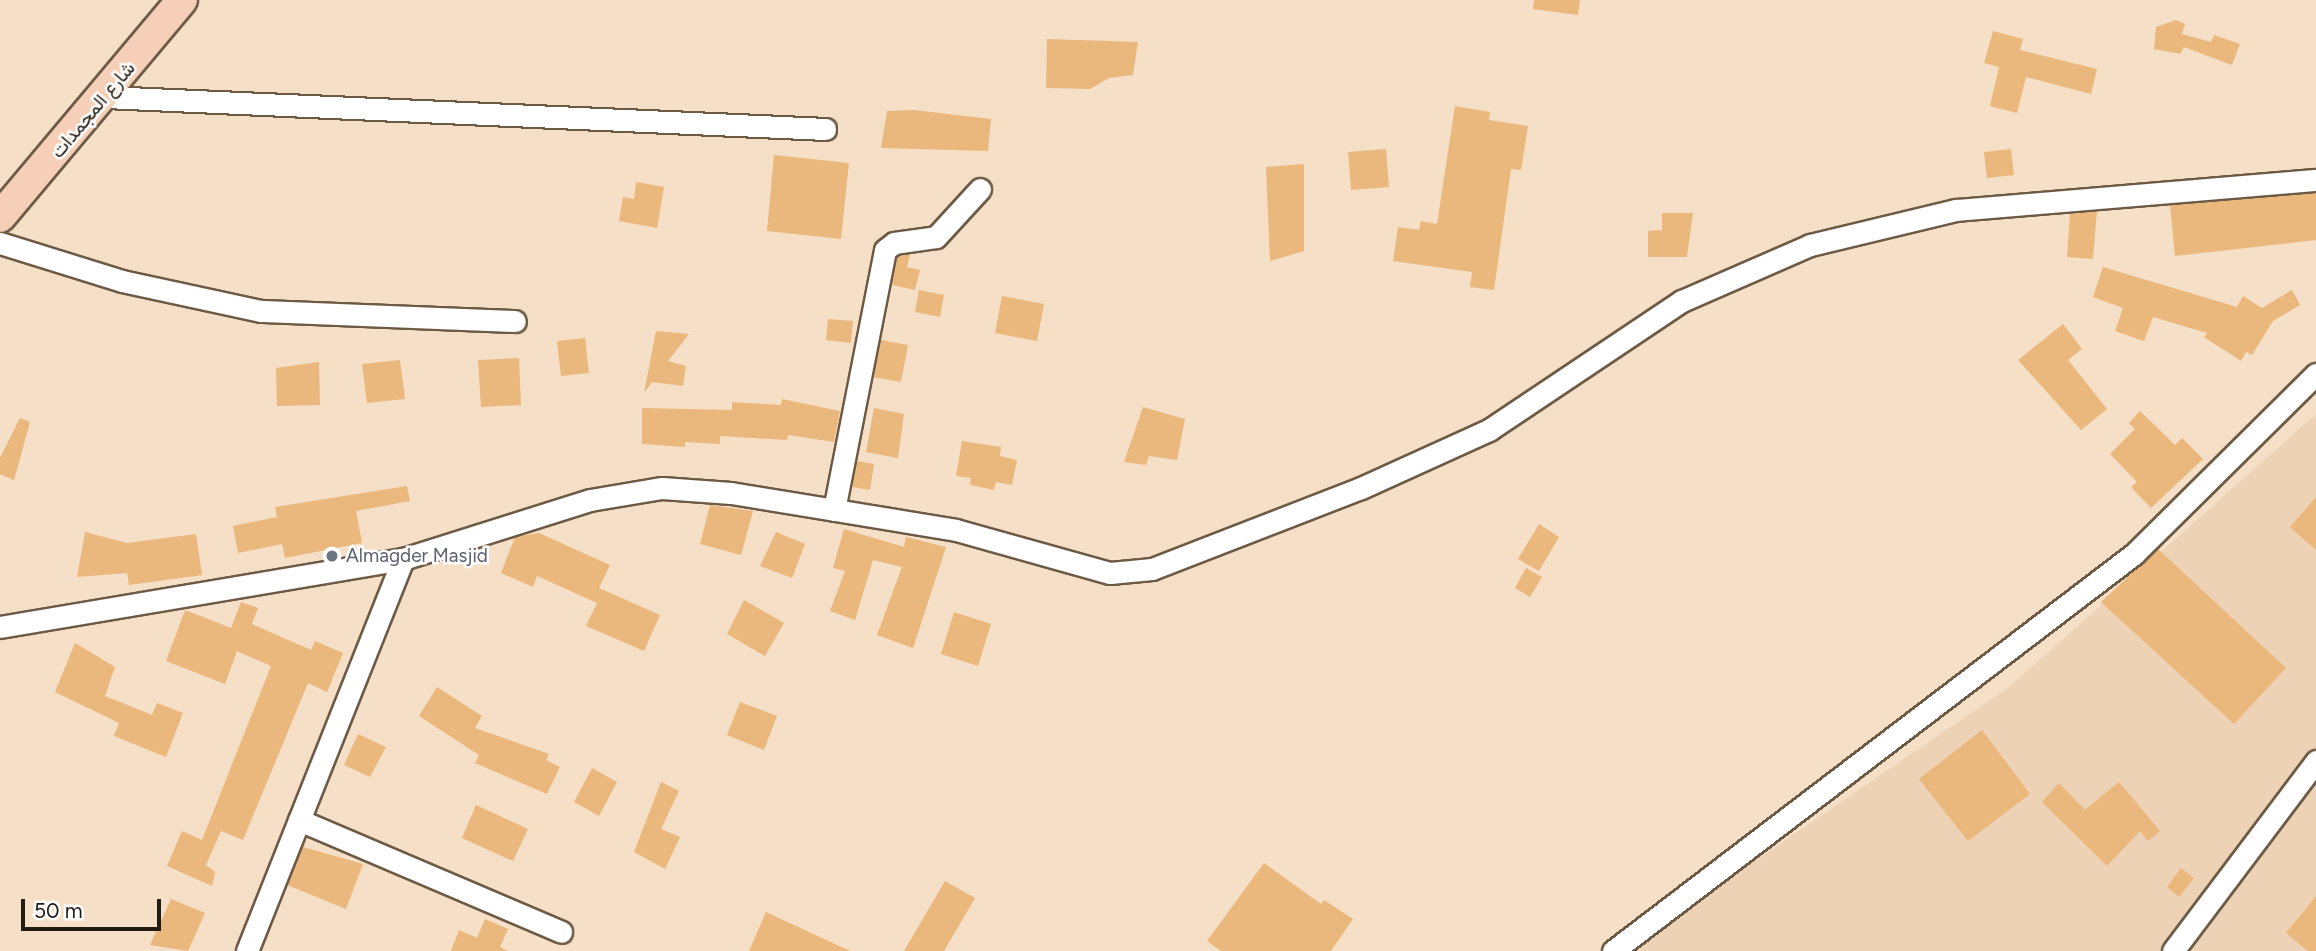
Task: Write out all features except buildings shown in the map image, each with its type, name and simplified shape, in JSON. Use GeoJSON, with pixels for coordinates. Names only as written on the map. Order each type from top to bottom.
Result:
{"type":"FeatureCollection","features":[{"type":"Feature","properties":{"kind":"main road","name":"شارع المجمدات"},"geometry":{"type":"LineString","coordinates":[[0,217],[105,97],[182,0]]}},
{"type":"Feature","properties":{"kind":"street"},"geometry":{"type":"LineString","coordinates":[[105,97],[825,130]]}},
{"type":"Feature","properties":{"kind":"street"},"geometry":{"type":"LineString","coordinates":[[0,627],[262,587],[403,559],[622,491],[694,488],[956,530],[1091,569],[1152,569],[1361,488],[1489,430],[1682,301],[1811,245],[1956,210],[2316,180]]}},
{"type":"Feature","properties":{"kind":"street"},"geometry":{"type":"LineString","coordinates":[[834,510],[885,250],[936,237],[980,189]]}},
{"type":"Feature","properties":{"kind":"street"},"geometry":{"type":"LineString","coordinates":[[0,243],[122,281],[261,311],[515,321]]}},
{"type":"Feature","properties":{"kind":"street"},"geometry":{"type":"LineString","coordinates":[[1613,951],[2134,554],[2197,498],[2316,374]]}},
{"type":"Feature","properties":{"kind":"street"},"geometry":{"type":"LineString","coordinates":[[247,951],[403,559]]}},
{"type":"Feature","properties":{"kind":"street"},"geometry":{"type":"LineString","coordinates":[[2173,951],[2316,761]]}},
{"type":"Feature","properties":{"kind":"street"},"geometry":{"type":"LineString","coordinates":[[299,820],[561,932]]}},
{"type":"Feature","properties":{"kind":"shaded area"},"geometry":{"type":"Polygon","coordinates":[[[2316,414],[2316,951],[1623,951],[2008,688],[2316,414]]]}},
{"type":"Feature","properties":{"kind":"place","name":"Almagder Masjid"},"geometry":{"type":"Point","coordinates":[332,556]}}]}
